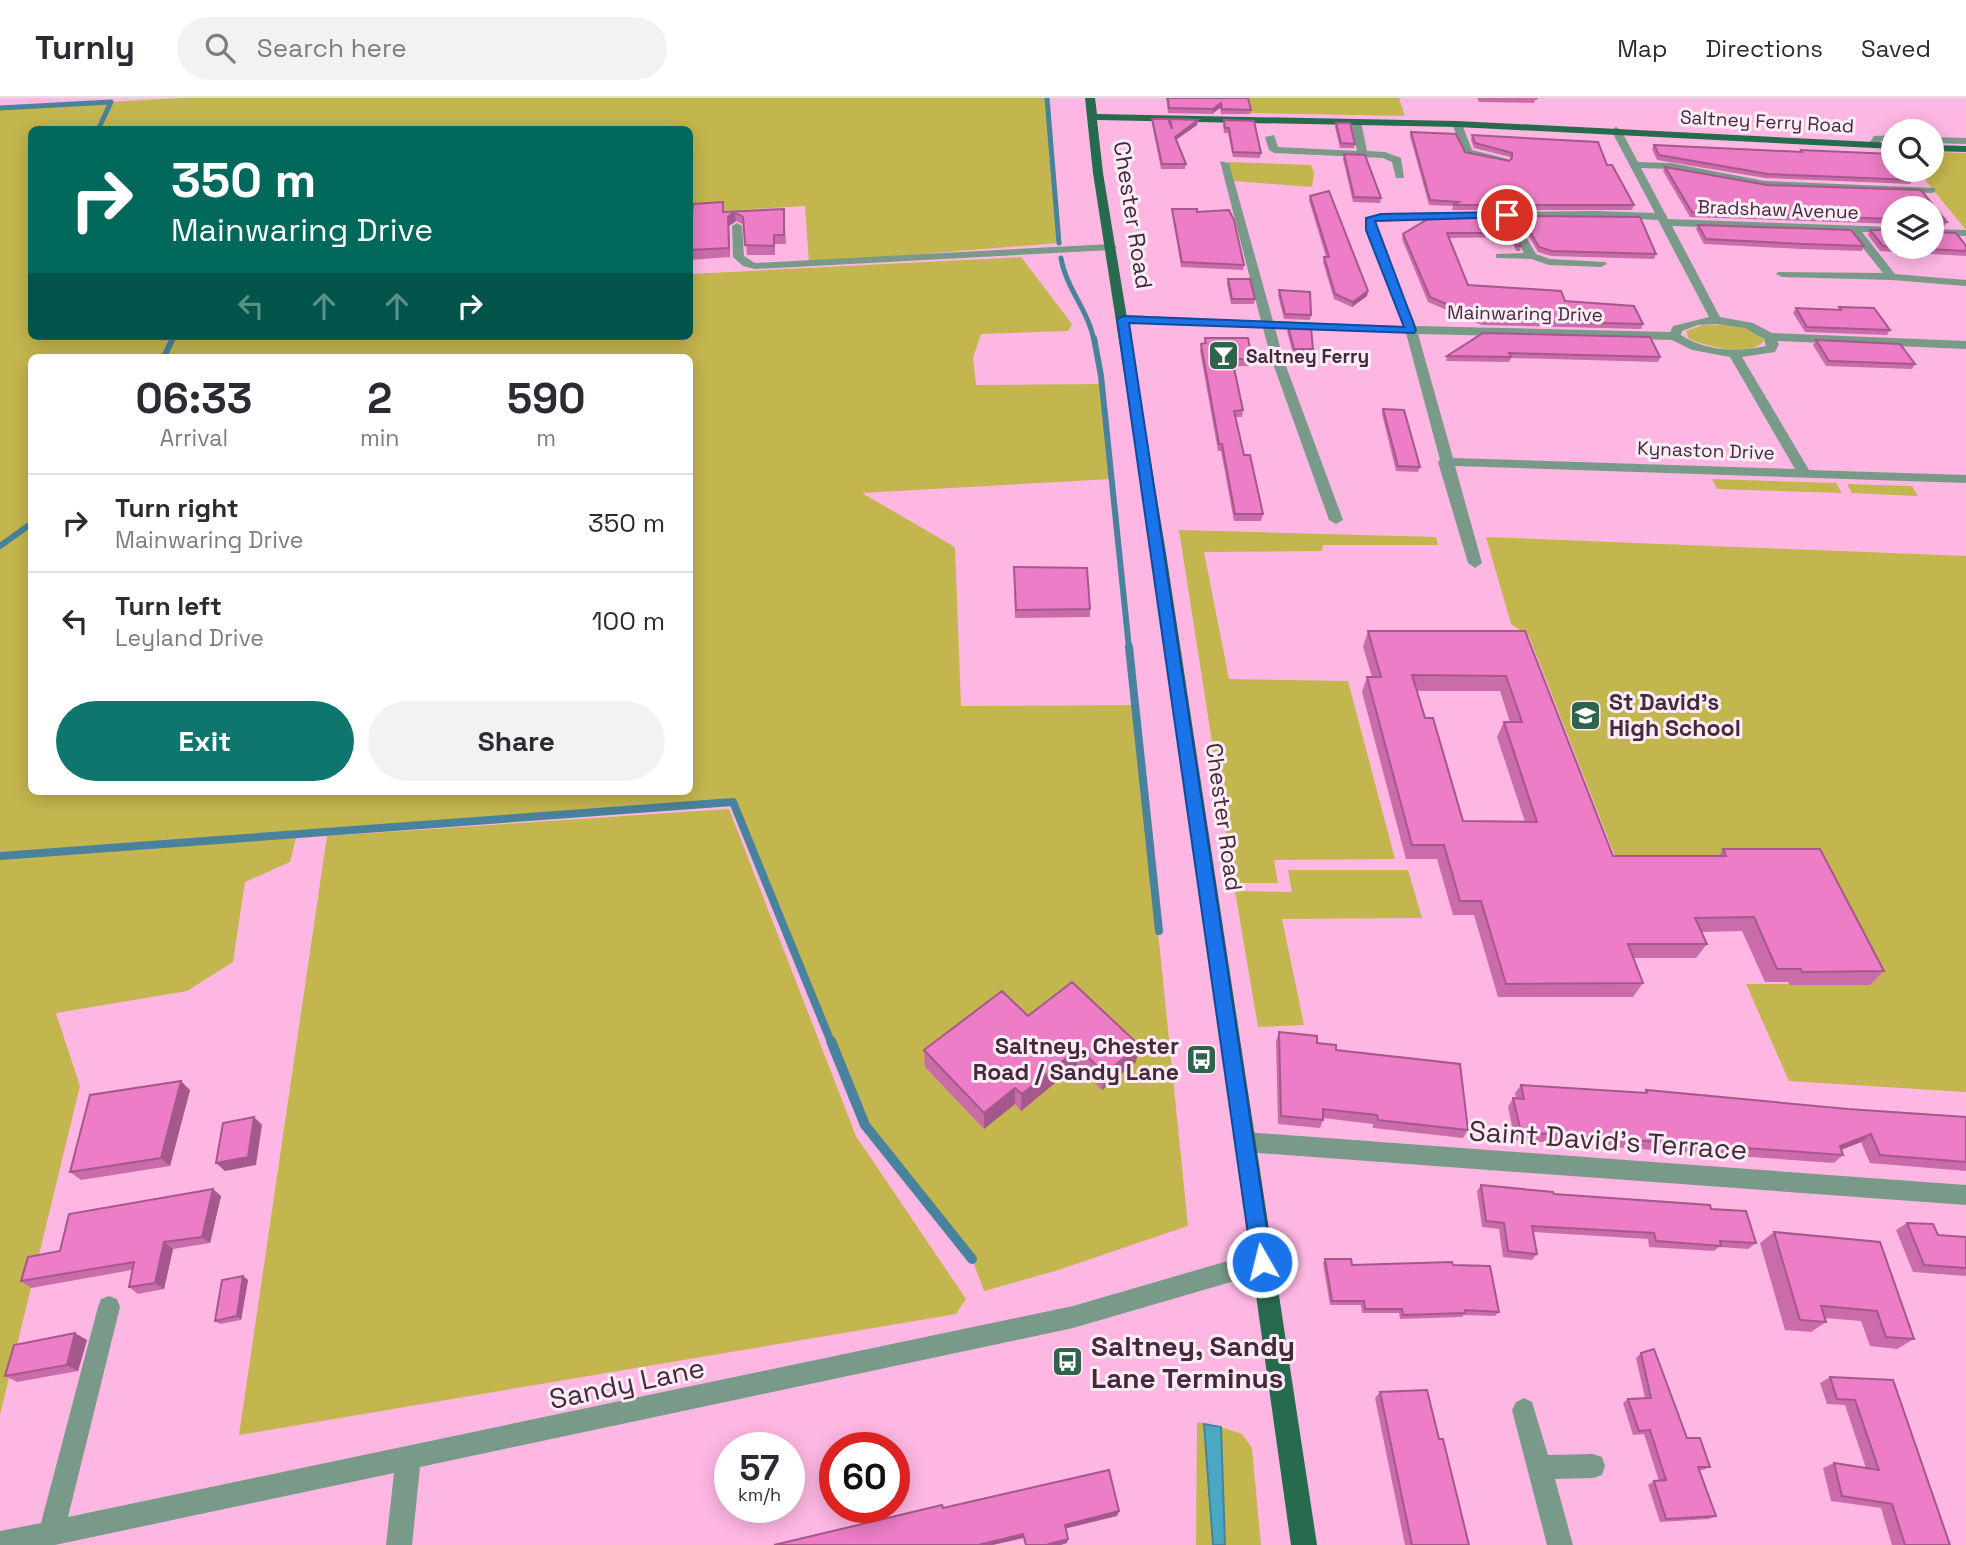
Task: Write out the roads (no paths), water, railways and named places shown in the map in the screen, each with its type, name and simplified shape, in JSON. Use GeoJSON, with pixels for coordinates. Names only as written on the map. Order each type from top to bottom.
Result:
{"type":"FeatureCollection","features":[{"type":"Feature","properties":{"kind":"main road","name":"Chester Road"},"geometry":{"type":"LineString","coordinates":[[1090,98],[1098,173],[1123,319],[1304,1545]]}},
{"type":"Feature","properties":{"kind":"main road","name":"Saltney Ferry Road"},"geometry":{"type":"LineString","coordinates":[[1093,117],[1457,124],[1881,145]]}},
{"type":"Feature","properties":{"kind":"main road"},"geometry":{"type":"LineString","coordinates":[[1944,148],[1966,149]]}},
{"type":"Feature","properties":{"kind":"street"},"geometry":{"type":"LineString","coordinates":[[1356,122],[1363,154]]}},
{"type":"Feature","properties":{"kind":"street"},"geometry":{"type":"LineString","coordinates":[[1457,124],[1468,152],[1504,162]]}},
{"type":"Feature","properties":{"kind":"street"},"geometry":{"type":"LineString","coordinates":[[1616,130],[1716,320]]}},
{"type":"Feature","properties":{"kind":"street"},"geometry":{"type":"LineString","coordinates":[[1269,137],[1274,150],[1311,157],[1385,155],[1397,160],[1400,176]]}},
{"type":"Feature","properties":{"kind":"street"},"geometry":{"type":"LineString","coordinates":[[1873,145],[1881,138]]}},
{"type":"Feature","properties":{"kind":"street"},"geometry":{"type":"LineString","coordinates":[[1944,140],[1966,141]]}},
{"type":"Feature","properties":{"kind":"street"},"geometry":{"type":"LineString","coordinates":[[1224,163],[1268,325],[1290,395],[1336,520]]}},
{"type":"Feature","properties":{"kind":"street"},"geometry":{"type":"LineString","coordinates":[[1633,165],[1671,166],[1765,184],[1931,190]]}},
{"type":"Feature","properties":{"kind":"street"},"geometry":{"type":"LineString","coordinates":[[1507,215],[1532,256]]}},
{"type":"Feature","properties":{"kind":"street","name":"Bradshaw Avenue"},"geometry":{"type":"LineString","coordinates":[[1410,330],[1371,230],[1370,220],[1381,216],[1507,215],[1881,230]]}},
{"type":"Feature","properties":{"kind":"street"},"geometry":{"type":"LineString","coordinates":[[737,226],[738,258],[743,264],[755,266],[1111,247]]}},
{"type":"Feature","properties":{"kind":"street"},"geometry":{"type":"LineString","coordinates":[[1854,229],[1892,277]]}},
{"type":"Feature","properties":{"kind":"street"},"geometry":{"type":"LineString","coordinates":[[1944,232],[1966,233]]}},
{"type":"Feature","properties":{"kind":"street"},"geometry":{"type":"LineString","coordinates":[[1500,256],[1532,256],[1549,262],[1601,264]]}},
{"type":"Feature","properties":{"kind":"street"},"geometry":{"type":"LineString","coordinates":[[1782,274],[1892,277],[1966,283]]}},
{"type":"Feature","properties":{"kind":"street","name":"Mainwaring Drive"},"geometry":{"type":"LineString","coordinates":[[1123,319],[1410,330],[1675,336]]}},
{"type":"Feature","properties":{"kind":"street"},"geometry":{"type":"LineString","coordinates":[[1771,337],[1771,349],[1734,355],[1691,346],[1675,336],[1677,329],[1716,320],[1745,325],[1771,337],[1966,345]]}},
{"type":"Feature","properties":{"kind":"street"},"geometry":{"type":"LineString","coordinates":[[1410,330],[1475,563]]}},
{"type":"Feature","properties":{"kind":"street"},"geometry":{"type":"LineString","coordinates":[[1734,355],[1804,473]]}},
{"type":"Feature","properties":{"kind":"street","name":"Kynaston Drive"},"geometry":{"type":"LineString","coordinates":[[1445,462],[1966,479]]}},
{"type":"Feature","properties":{"kind":"street","name":"Saint David's Terrace"},"geometry":{"type":"LineString","coordinates":[[1245,1142],[1966,1195]]}},
{"type":"Feature","properties":{"kind":"street","name":"Sandy Lane"},"geometry":{"type":"LineString","coordinates":[[0,1545],[1073,1317],[1262,1262]]}},
{"type":"Feature","properties":{"kind":"street"},"geometry":{"type":"LineString","coordinates":[[51,1534],[109,1307]]}},
{"type":"Feature","properties":{"kind":"street"},"geometry":{"type":"LineString","coordinates":[[1524,1410],[1560,1545]]}},
{"type":"Feature","properties":{"kind":"street"},"geometry":{"type":"LineString","coordinates":[[399,1545],[408,1460]]}},
{"type":"Feature","properties":{"kind":"street"},"geometry":{"type":"LineString","coordinates":[[1539,1467],[1593,1466]]}},
{"type":"Feature","properties":{"kind":"water"},"geometry":{"type":"Polygon","coordinates":[[[1204,1424],[1221,1427],[1225,1545],[1213,1545],[1204,1424]]]}},
{"type":"Feature","properties":{"kind":"waterway"},"geometry":{"type":"LineString","coordinates":[[1047,98],[1059,243]]}},
{"type":"Feature","properties":{"kind":"waterway"},"geometry":{"type":"LineString","coordinates":[[0,108],[111,102],[100,126]]}},
{"type":"Feature","properties":{"kind":"waterway"},"geometry":{"type":"LineString","coordinates":[[1061,258],[1067,279],[1094,340]]}},
{"type":"Feature","properties":{"kind":"waterway"},"geometry":{"type":"LineString","coordinates":[[1094,338],[1101,376],[1129,648]]}},
{"type":"Feature","properties":{"kind":"waterway"},"geometry":{"type":"LineString","coordinates":[[165,354],[172,340]]}},
{"type":"Feature","properties":{"kind":"waterway"},"geometry":{"type":"LineString","coordinates":[[0,546],[28,526]]}},
{"type":"Feature","properties":{"kind":"waterway"},"geometry":{"type":"LineString","coordinates":[[1129,647],[1159,931]]}},
{"type":"Feature","properties":{"kind":"waterway"},"geometry":{"type":"LineString","coordinates":[[0,856],[733,802],[831,1042]]}},
{"type":"Feature","properties":{"kind":"waterway"},"geometry":{"type":"LineString","coordinates":[[831,1041],[865,1125],[972,1259]]}},
{"type":"Feature","properties":{"kind":"place","name":"Saltney Ferry"},"geometry":{"type":"Point","coordinates":[1223,356]}},
{"type":"Feature","properties":{"kind":"place","name":"St David's High School"},"geometry":{"type":"Point","coordinates":[1586,715]}},
{"type":"Feature","properties":{"kind":"place","name":"Saltney, Chester Road / Sandy Lane"},"geometry":{"type":"Point","coordinates":[1202,1059]}},
{"type":"Feature","properties":{"kind":"place","name":"Saltney, Sandy Lane Terminus"},"geometry":{"type":"Point","coordinates":[1068,1362]}}]}
